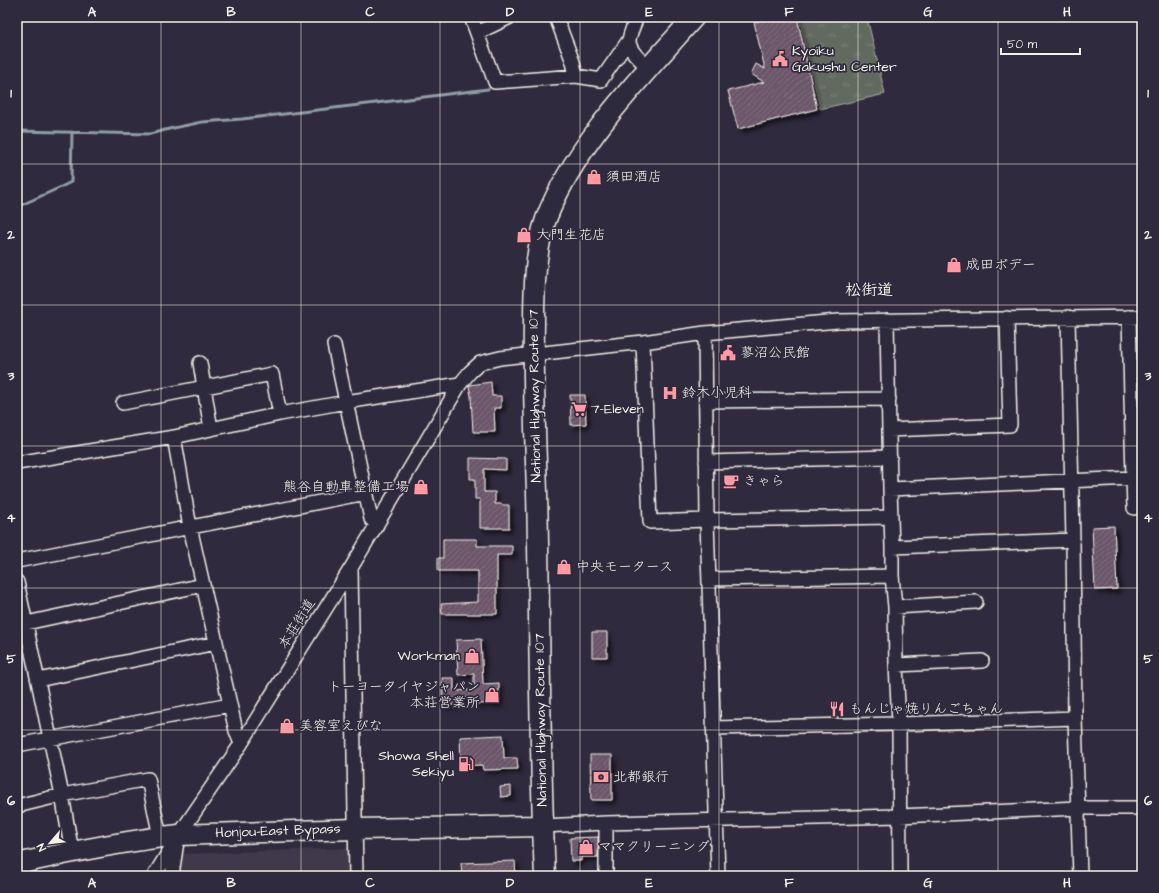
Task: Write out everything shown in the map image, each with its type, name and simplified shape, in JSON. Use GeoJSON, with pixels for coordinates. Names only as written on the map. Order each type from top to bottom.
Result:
{"type":"FeatureCollection","features":[{"type":"Feature","properties":{"kind":"highway","name":"National Highway Route 107"},"geometry":{"type":"LineString","coordinates":[[545,876],[542,826],[539,569],[533,355],[537,255],[546,220],[560,188],[581,152],[601,124],[694,17]]}},
{"type":"Feature","properties":{"kind":"highway","name":"Honjou-East Bypass"},"geometry":{"type":"LineString","coordinates":[[17,864],[72,852],[169,836],[355,829],[542,826]]}},
{"type":"Feature","properties":{"kind":"street"},"geometry":{"type":"LineString","coordinates":[[470,17],[495,82],[576,76],[601,80],[629,40],[637,17]]}},
{"type":"Feature","properties":{"kind":"street"},"geometry":{"type":"LineString","coordinates":[[477,33],[510,17]]}},
{"type":"Feature","properties":{"kind":"street"},"geometry":{"type":"LineString","coordinates":[[556,17],[573,62],[576,76]]}},
{"type":"Feature","properties":{"kind":"street"},"geometry":{"type":"LineString","coordinates":[[629,40],[633,52],[649,68]]}},
{"type":"Feature","properties":{"kind":"street"},"geometry":{"type":"LineString","coordinates":[[1068,317],[1075,718],[1080,876]]}},
{"type":"Feature","properties":{"kind":"street"},"geometry":{"type":"LineString","coordinates":[[1134,508],[1133,478],[1136,317]]}},
{"type":"Feature","properties":{"kind":"street","name":"本荘街道"},"geometry":{"type":"LineString","coordinates":[[154,876],[169,836],[241,744],[351,568],[460,384],[480,363],[500,358],[643,342],[705,333],[838,321],[1136,317]]}},
{"type":"Feature","properties":{"kind":"street"},"geometry":{"type":"LineString","coordinates":[[889,430],[1010,425],[1007,318]]}},
{"type":"Feature","properties":{"kind":"street"},"geometry":{"type":"LineString","coordinates":[[887,320],[892,576],[895,607],[899,724],[900,876]]}},
{"type":"Feature","properties":{"kind":"street"},"geometry":{"type":"LineString","coordinates":[[705,333],[707,520],[718,876]]}},
{"type":"Feature","properties":{"kind":"street"},"geometry":{"type":"LineString","coordinates":[[643,342],[650,522],[891,517]]}},
{"type":"Feature","properties":{"kind":"street"},"geometry":{"type":"LineString","coordinates":[[334,345],[371,520],[377,525]]}},
{"type":"Feature","properties":{"kind":"street"},"geometry":{"type":"LineString","coordinates":[[200,363],[211,429]]}},
{"type":"Feature","properties":{"kind":"street"},"geometry":{"type":"LineString","coordinates":[[123,403],[272,374],[280,414]]}},
{"type":"Feature","properties":{"kind":"street"},"geometry":{"type":"LineString","coordinates":[[17,462],[174,437],[280,414],[460,384]]}},
{"type":"Feature","properties":{"kind":"street"},"geometry":{"type":"LineString","coordinates":[[706,401],[889,399]]}},
{"type":"Feature","properties":{"kind":"street"},"geometry":{"type":"LineString","coordinates":[[174,437],[190,527],[236,731],[241,744]]}},
{"type":"Feature","properties":{"kind":"street"},"geometry":{"type":"LineString","coordinates":[[706,462],[890,457]]}},
{"type":"Feature","properties":{"kind":"street"},"geometry":{"type":"LineString","coordinates":[[890,489],[1133,478]]}},
{"type":"Feature","properties":{"kind":"street"},"geometry":{"type":"LineString","coordinates":[[17,561],[366,493]]}},
{"type":"Feature","properties":{"kind":"street"},"geometry":{"type":"LineString","coordinates":[[892,547],[1073,540]]}},
{"type":"Feature","properties":{"kind":"street"},"geometry":{"type":"LineString","coordinates":[[351,568],[356,876]]}},
{"type":"Feature","properties":{"kind":"street"},"geometry":{"type":"LineString","coordinates":[[709,579],[892,576]]}},
{"type":"Feature","properties":{"kind":"street"},"geometry":{"type":"LineString","coordinates":[[17,582],[22,624],[38,680],[62,795],[72,852]]}},
{"type":"Feature","properties":{"kind":"street"},"geometry":{"type":"LineString","coordinates":[[22,624],[203,585]]}},
{"type":"Feature","properties":{"kind":"street"},"geometry":{"type":"LineString","coordinates":[[895,607],[976,602]]}},
{"type":"Feature","properties":{"kind":"street"},"geometry":{"type":"LineString","coordinates":[[38,680],[216,643]]}},
{"type":"Feature","properties":{"kind":"street"},"geometry":{"type":"LineString","coordinates":[[896,665],[982,661]]}},
{"type":"Feature","properties":{"kind":"street"},"geometry":{"type":"LineString","coordinates":[[17,745],[230,705]]}},
{"type":"Feature","properties":{"kind":"street"},"geometry":{"type":"LineString","coordinates":[[713,728],[1075,718]]}},
{"type":"Feature","properties":{"kind":"street"},"geometry":{"type":"LineString","coordinates":[[17,806],[62,795],[148,779],[169,836],[173,868],[172,876]]}},
{"type":"Feature","properties":{"kind":"street"},"geometry":{"type":"LineString","coordinates":[[542,826],[606,823],[899,816],[1078,808],[1142,808]]}},
{"type":"Feature","properties":{"kind":"street"},"geometry":{"type":"LineString","coordinates":[[606,823],[606,876]]}},
{"type":"Feature","properties":{"kind":"shaded area"},"geometry":{"type":"Polygon","coordinates":[[[349,848],[350,876],[178,876],[180,854],[349,848]]]}},
{"type":"Feature","properties":{"kind":"green space"},"geometry":{"type":"Polygon","coordinates":[[[799,17],[867,17],[885,94],[820,109],[799,17]]]}},
{"type":"Feature","properties":{"kind":"building"},"geometry":{"type":"Polygon","coordinates":[[[776,17],[797,17],[817,109],[738,129],[728,91],[764,82],[751,74],[756,64],[765,69],[754,22],[776,17]]]}},
{"type":"Feature","properties":{"kind":"building"},"geometry":{"type":"Polygon","coordinates":[[[491,382],[492,396],[501,396],[501,408],[494,408],[495,432],[473,432],[469,386],[491,382]]]}},
{"type":"Feature","properties":{"kind":"building"},"geometry":{"type":"Polygon","coordinates":[[[570,395],[585,395],[586,424],[571,425],[570,395]]]}},
{"type":"Feature","properties":{"kind":"building"},"geometry":{"type":"Polygon","coordinates":[[[470,458],[506,459],[506,470],[484,469],[484,492],[495,492],[495,504],[509,505],[509,528],[480,528],[480,499],[475,499],[475,479],[470,479],[470,458]]]}},
{"type":"Feature","properties":{"kind":"building"},"geometry":{"type":"Polygon","coordinates":[[[1114,526],[1117,589],[1095,590],[1092,527],[1114,526]]]}},
{"type":"Feature","properties":{"kind":"building"},"geometry":{"type":"Polygon","coordinates":[[[443,539],[477,539],[477,546],[512,546],[512,555],[497,555],[497,614],[442,614],[441,604],[478,602],[478,571],[438,571],[438,558],[443,558],[443,539]]]}},
{"type":"Feature","properties":{"kind":"building"},"geometry":{"type":"Polygon","coordinates":[[[592,632],[607,632],[607,657],[592,657],[592,632]]]}},
{"type":"Feature","properties":{"kind":"building"},"geometry":{"type":"Polygon","coordinates":[[[481,639],[483,684],[499,683],[499,703],[475,704],[475,699],[457,699],[457,705],[443,705],[442,678],[454,678],[454,691],[474,690],[474,674],[458,675],[456,640],[481,639]]]}},
{"type":"Feature","properties":{"kind":"building"},"geometry":{"type":"Polygon","coordinates":[[[503,735],[504,758],[517,758],[518,769],[483,770],[482,765],[461,766],[460,737],[503,735]]]}},
{"type":"Feature","properties":{"kind":"building","name":"北都銀行"},"geometry":{"type":"Polygon","coordinates":[[[590,755],[612,755],[612,800],[591,800],[590,755]]]}},
{"type":"Feature","properties":{"kind":"building"},"geometry":{"type":"Polygon","coordinates":[[[511,786],[511,796],[501,797],[500,787],[511,786]]]}},
{"type":"Feature","properties":{"kind":"building","name":"ママクリーニング"},"geometry":{"type":"Polygon","coordinates":[[[598,837],[598,857],[581,857],[581,861],[571,861],[570,838],[598,837]]]}},
{"type":"Feature","properties":{"kind":"building"},"geometry":{"type":"Polygon","coordinates":[[[515,861],[516,876],[462,876],[461,863],[515,861]]]}},
{"type":"Feature","properties":{"kind":"waterway"},"geometry":{"type":"LineString","coordinates":[[17,131],[150,134],[202,122],[242,119],[488,89]]}},
{"type":"Feature","properties":{"kind":"waterway"},"geometry":{"type":"LineString","coordinates":[[17,207],[71,182],[72,132]]}},
{"type":"Feature","properties":{"kind":"place","name":"Kyoiku Gakushu Center"},"geometry":{"type":"Point","coordinates":[780,59]}},
{"type":"Feature","properties":{"kind":"place","name":"須田酒店"},"geometry":{"type":"Point","coordinates":[594,177]}},
{"type":"Feature","properties":{"kind":"place","name":"大門生花店"},"geometry":{"type":"Point","coordinates":[524,235]}},
{"type":"Feature","properties":{"kind":"place","name":"成田ボデー"},"geometry":{"type":"Point","coordinates":[954,265]}},
{"type":"Feature","properties":{"kind":"place","name":"蓼沼公民館"},"geometry":{"type":"Point","coordinates":[728,353]}},
{"type":"Feature","properties":{"kind":"place","name":"鈴木小児科"},"geometry":{"type":"Point","coordinates":[670,393]}},
{"type":"Feature","properties":{"kind":"place","name":"7-Eleven"},"geometry":{"type":"Point","coordinates":[579,409]}},
{"type":"Feature","properties":{"kind":"place","name":"きゃら"},"geometry":{"type":"Point","coordinates":[731,481]}},
{"type":"Feature","properties":{"kind":"place","name":"熊谷自動車整備工場"},"geometry":{"type":"Point","coordinates":[421,487]}},
{"type":"Feature","properties":{"kind":"place","name":"中央モータース"},"geometry":{"type":"Point","coordinates":[564,567]}},
{"type":"Feature","properties":{"kind":"place","name":"Workman"},"geometry":{"type":"Point","coordinates":[472,656]}},
{"type":"Feature","properties":{"kind":"place","name":"トーヨータイヤジャパン 本荘営業所"},"geometry":{"type":"Point","coordinates":[492,695]}},
{"type":"Feature","properties":{"kind":"place","name":"もんじゃ焼りんごちゃん"},"geometry":{"type":"Point","coordinates":[837,709]}},
{"type":"Feature","properties":{"kind":"place","name":"美容室えびな"},"geometry":{"type":"Point","coordinates":[287,726]}},
{"type":"Feature","properties":{"kind":"place","name":"Showa Shell Sekiyu"},"geometry":{"type":"Point","coordinates":[466,764]}},
{"type":"Feature","properties":{"kind":"place","name":"北都銀行"},"geometry":{"type":"Point","coordinates":[601,777]}},
{"type":"Feature","properties":{"kind":"place","name":"ママクリーニング"},"geometry":{"type":"Point","coordinates":[586,847]}},
{"type":"Feature","properties":{"kind":"district","name":"松街道"},"geometry":{"type":"Point","coordinates":[869,290]}}]}
